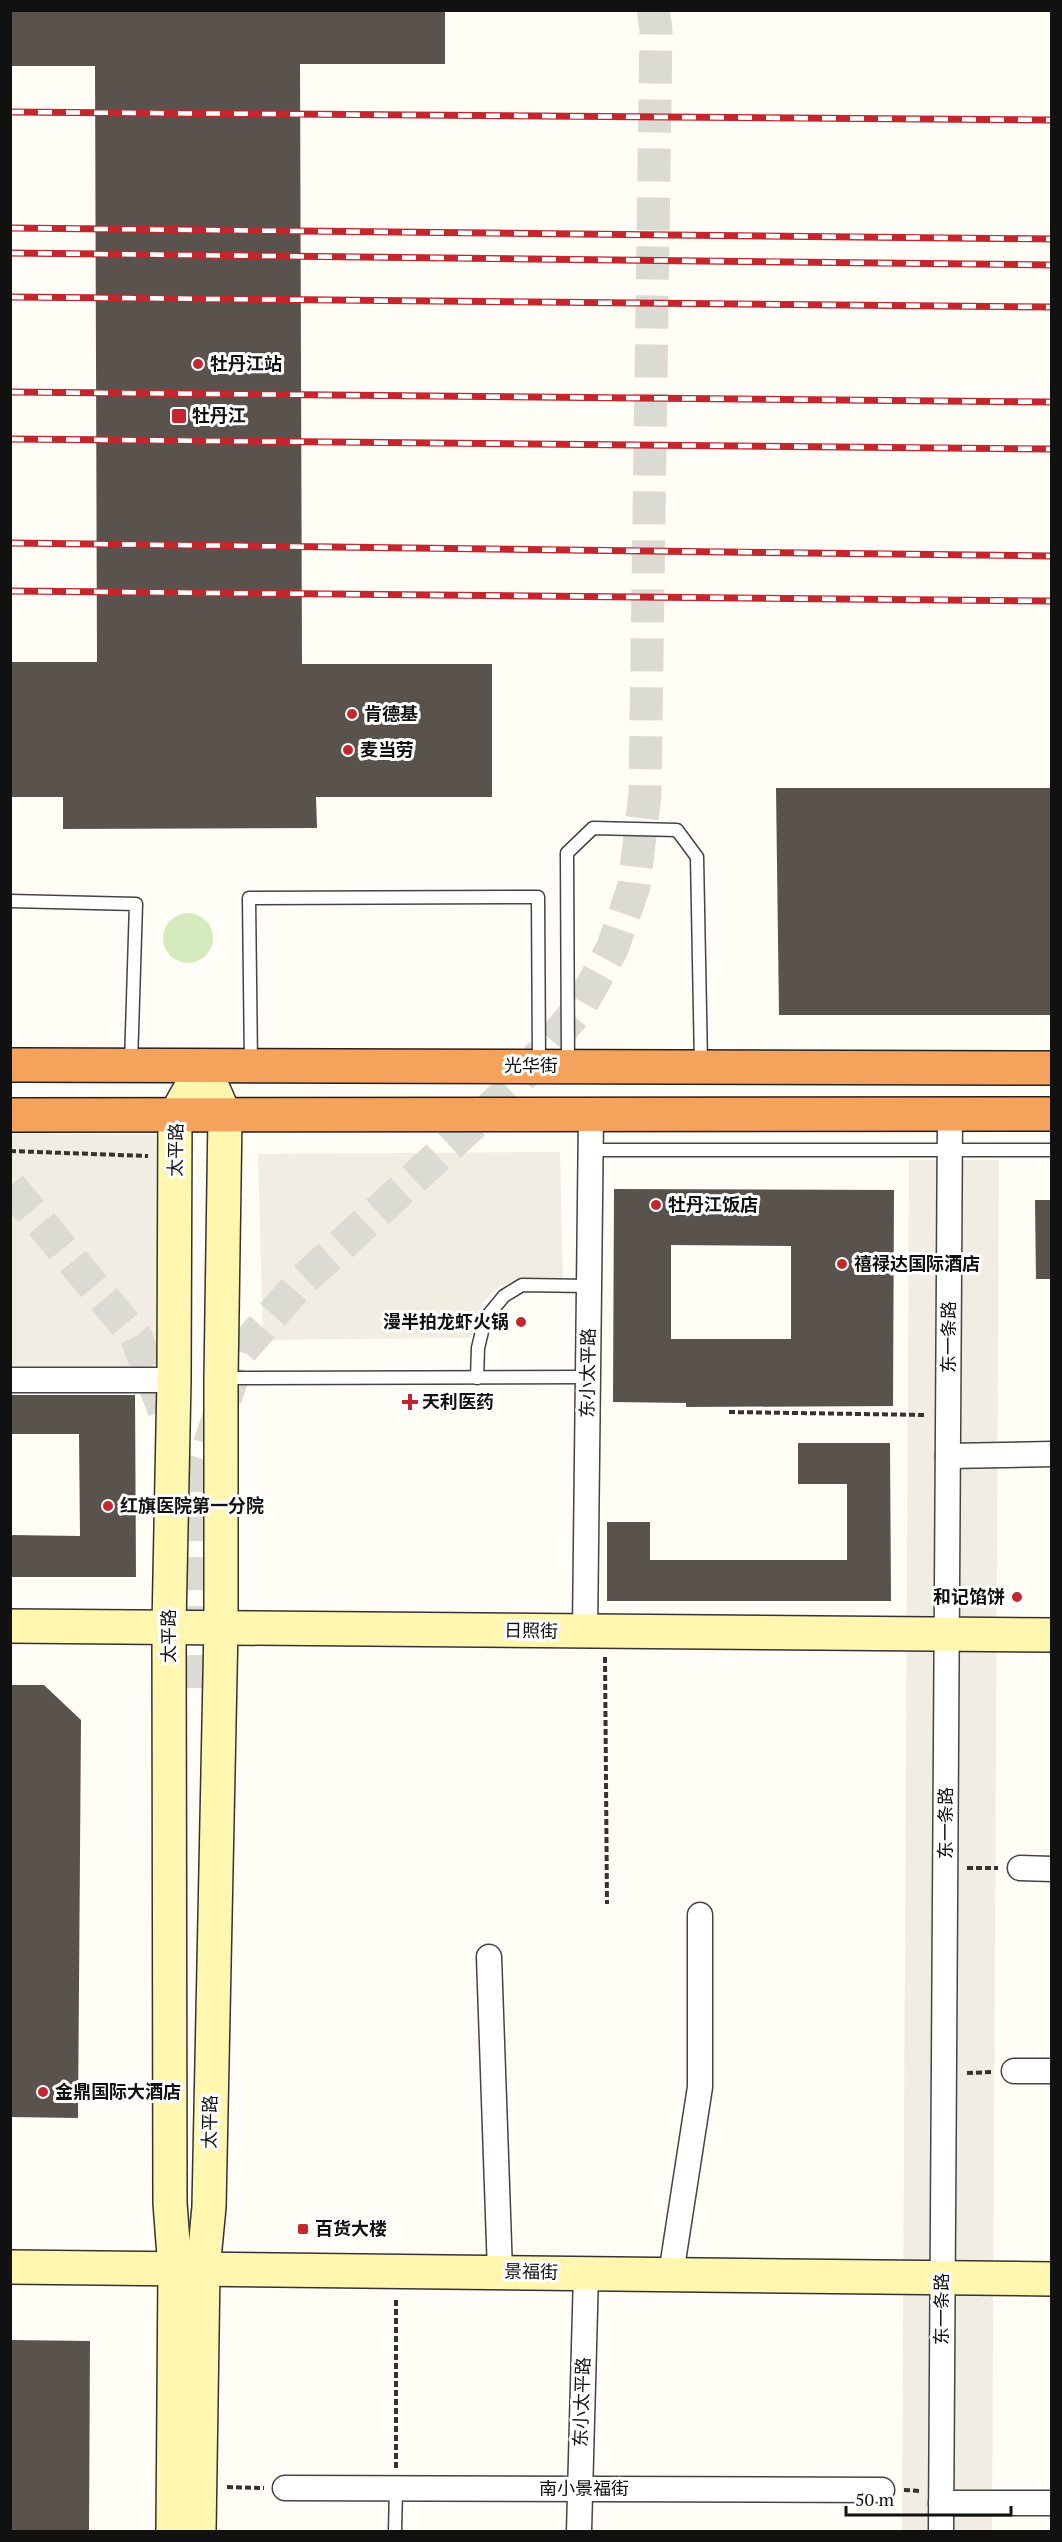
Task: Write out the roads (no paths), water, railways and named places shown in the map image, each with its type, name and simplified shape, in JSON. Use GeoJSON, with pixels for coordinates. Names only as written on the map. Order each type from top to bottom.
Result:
{"type":"FeatureCollection","features":[{"type":"Feature","properties":{"kind":"highway","name":"光华街"},"geometry":{"type":"LineString","coordinates":[[10,1065],[251,1067],[701,1065],[1052,1068]]}},
{"type":"Feature","properties":{"kind":"highway"},"geometry":{"type":"LineString","coordinates":[[10,1114],[176,1116],[1052,1114]]}},
{"type":"Feature","properties":{"kind":"street","name":"太平路"},"geometry":{"type":"LineString","coordinates":[[199,2532],[189,2269],[172,2228],[170,2203],[169,1626],[176,1116],[203,1066]]}},
{"type":"Feature","properties":{"kind":"street","name":"太平路"},"geometry":{"type":"LineString","coordinates":[[173,2532],[189,2269],[206,2230],[221,1627],[221,1378],[225,1116],[203,1066]]}},
{"type":"Feature","properties":{"kind":"street","name":"东一条路"},"geometry":{"type":"LineString","coordinates":[[941,2532],[950,1114]]}},
{"type":"Feature","properties":{"kind":"street","name":"东小太平路"},"geometry":{"type":"LineString","coordinates":[[591,1115],[588,1377],[595,1632]]}},
{"type":"Feature","properties":{"kind":"street"},"geometry":{"type":"LineString","coordinates":[[10,1380],[174,1380]]}},
{"type":"Feature","properties":{"kind":"street"},"geometry":{"type":"LineString","coordinates":[[948,1456],[1052,1454]]}},
{"type":"Feature","properties":{"kind":"street","name":"日照街"},"geometry":{"type":"LineString","coordinates":[[10,1626],[1052,1635]]}},
{"type":"Feature","properties":{"kind":"street"},"geometry":{"type":"LineString","coordinates":[[172,2228],[186,2172],[196,1688],[196,2173],[206,2230]]}},
{"type":"Feature","properties":{"kind":"street"},"geometry":{"type":"LineString","coordinates":[[1020,1868],[1052,1869]]}},
{"type":"Feature","properties":{"kind":"street"},"geometry":{"type":"LineString","coordinates":[[671,2274],[700,2087],[700,1915]]}},
{"type":"Feature","properties":{"kind":"street"},"geometry":{"type":"LineString","coordinates":[[489,1957],[500,2272]]}},
{"type":"Feature","properties":{"kind":"street"},"geometry":{"type":"LineString","coordinates":[[1014,2071],[1052,2071]]}},
{"type":"Feature","properties":{"kind":"street","name":"景福街"},"geometry":{"type":"LineString","coordinates":[[10,2267],[1052,2279]]}},
{"type":"Feature","properties":{"kind":"street","name":"东小太平路"},"geometry":{"type":"LineString","coordinates":[[579,2532],[586,2273]]}},
{"type":"Feature","properties":{"kind":"street","name":"南小景福街"},"geometry":{"type":"LineString","coordinates":[[285,2488],[882,2490]]}},
{"type":"Feature","properties":{"kind":"street"},"geometry":{"type":"LineString","coordinates":[[941,2497],[1052,2503]]}},
{"type":"Feature","properties":{"kind":"lane"},"geometry":{"type":"LineString","coordinates":[[553,1065],[567,854],[593,828],[677,830],[697,857],[701,1065]]}},
{"type":"Feature","properties":{"kind":"lane"},"geometry":{"type":"LineString","coordinates":[[251,1067],[249,898],[538,897],[553,1065]]}},
{"type":"Feature","properties":{"kind":"lane"},"geometry":{"type":"LineString","coordinates":[[10,901],[136,904],[131,1065]]}},
{"type":"Feature","properties":{"kind":"lane"},"geometry":{"type":"LineString","coordinates":[[591,1150],[1052,1150]]}},
{"type":"Feature","properties":{"kind":"lane"},"geometry":{"type":"LineString","coordinates":[[477,1378],[478,1348],[484,1319],[504,1296],[522,1285],[589,1286]]}},
{"type":"Feature","properties":{"kind":"lane"},"geometry":{"type":"LineString","coordinates":[[221,1378],[588,1377]]}},
{"type":"Feature","properties":{"kind":"lane"},"geometry":{"type":"LineString","coordinates":[[395,2532],[396,2488]]}},
{"type":"Feature","properties":{"kind":"tunnel"},"geometry":{"type":"LineString","coordinates":[[201,1688],[199,1474],[242,1350],[300,1283],[510,1090],[579,1009],[612,949],[634,886],[645,794],[656,29],[653,10]]}},
{"type":"Feature","properties":{"kind":"tunnel"},"geometry":{"type":"LineString","coordinates":[[10,1186],[136,1337],[164,1410]]}},
{"type":"Feature","properties":{"kind":"railway"},"geometry":{"type":"LineString","coordinates":[[10,112],[1052,120]]}},
{"type":"Feature","properties":{"kind":"railway"},"geometry":{"type":"LineString","coordinates":[[10,228],[1052,239]]}},
{"type":"Feature","properties":{"kind":"railway"},"geometry":{"type":"LineString","coordinates":[[10,253],[1052,265]]}},
{"type":"Feature","properties":{"kind":"railway"},"geometry":{"type":"LineString","coordinates":[[10,297],[1052,307]]}},
{"type":"Feature","properties":{"kind":"railway"},"geometry":{"type":"LineString","coordinates":[[10,392],[1052,402]]}},
{"type":"Feature","properties":{"kind":"railway"},"geometry":{"type":"LineString","coordinates":[[10,439],[1052,449]]}},
{"type":"Feature","properties":{"kind":"railway"},"geometry":{"type":"LineString","coordinates":[[10,543],[1052,556]]}},
{"type":"Feature","properties":{"kind":"railway"},"geometry":{"type":"LineString","coordinates":[[10,591],[1052,601]]}},
{"type":"Feature","properties":{"kind":"place","name":"牡丹江站"},"geometry":{"type":"Point","coordinates":[198,364]}},
{"type":"Feature","properties":{"kind":"place","name":"牡丹江"},"geometry":{"type":"Point","coordinates":[179,416]}},
{"type":"Feature","properties":{"kind":"place","name":"肯德基"},"geometry":{"type":"Point","coordinates":[352,714]}},
{"type":"Feature","properties":{"kind":"place","name":"麦当劳"},"geometry":{"type":"Point","coordinates":[348,750]}},
{"type":"Feature","properties":{"kind":"place","name":"牡丹江饭店"},"geometry":{"type":"Point","coordinates":[656,1205]}},
{"type":"Feature","properties":{"kind":"place","name":"禧禄达国际酒店"},"geometry":{"type":"Point","coordinates":[842,1264]}},
{"type":"Feature","properties":{"kind":"place","name":"漫半拍龙虾火锅"},"geometry":{"type":"Point","coordinates":[521,1322]}},
{"type":"Feature","properties":{"kind":"place","name":"天利医药"},"geometry":{"type":"Point","coordinates":[410,1402]}},
{"type":"Feature","properties":{"kind":"place","name":"红旗医院第一分院"},"geometry":{"type":"Point","coordinates":[108,1506]}},
{"type":"Feature","properties":{"kind":"place","name":"和记馅饼"},"geometry":{"type":"Point","coordinates":[1017,1597]}},
{"type":"Feature","properties":{"kind":"place","name":"金鼎国际大酒店"},"geometry":{"type":"Point","coordinates":[43,2092]}},
{"type":"Feature","properties":{"kind":"place","name":"百货大楼"},"geometry":{"type":"Point","coordinates":[303,2229]}}]}
